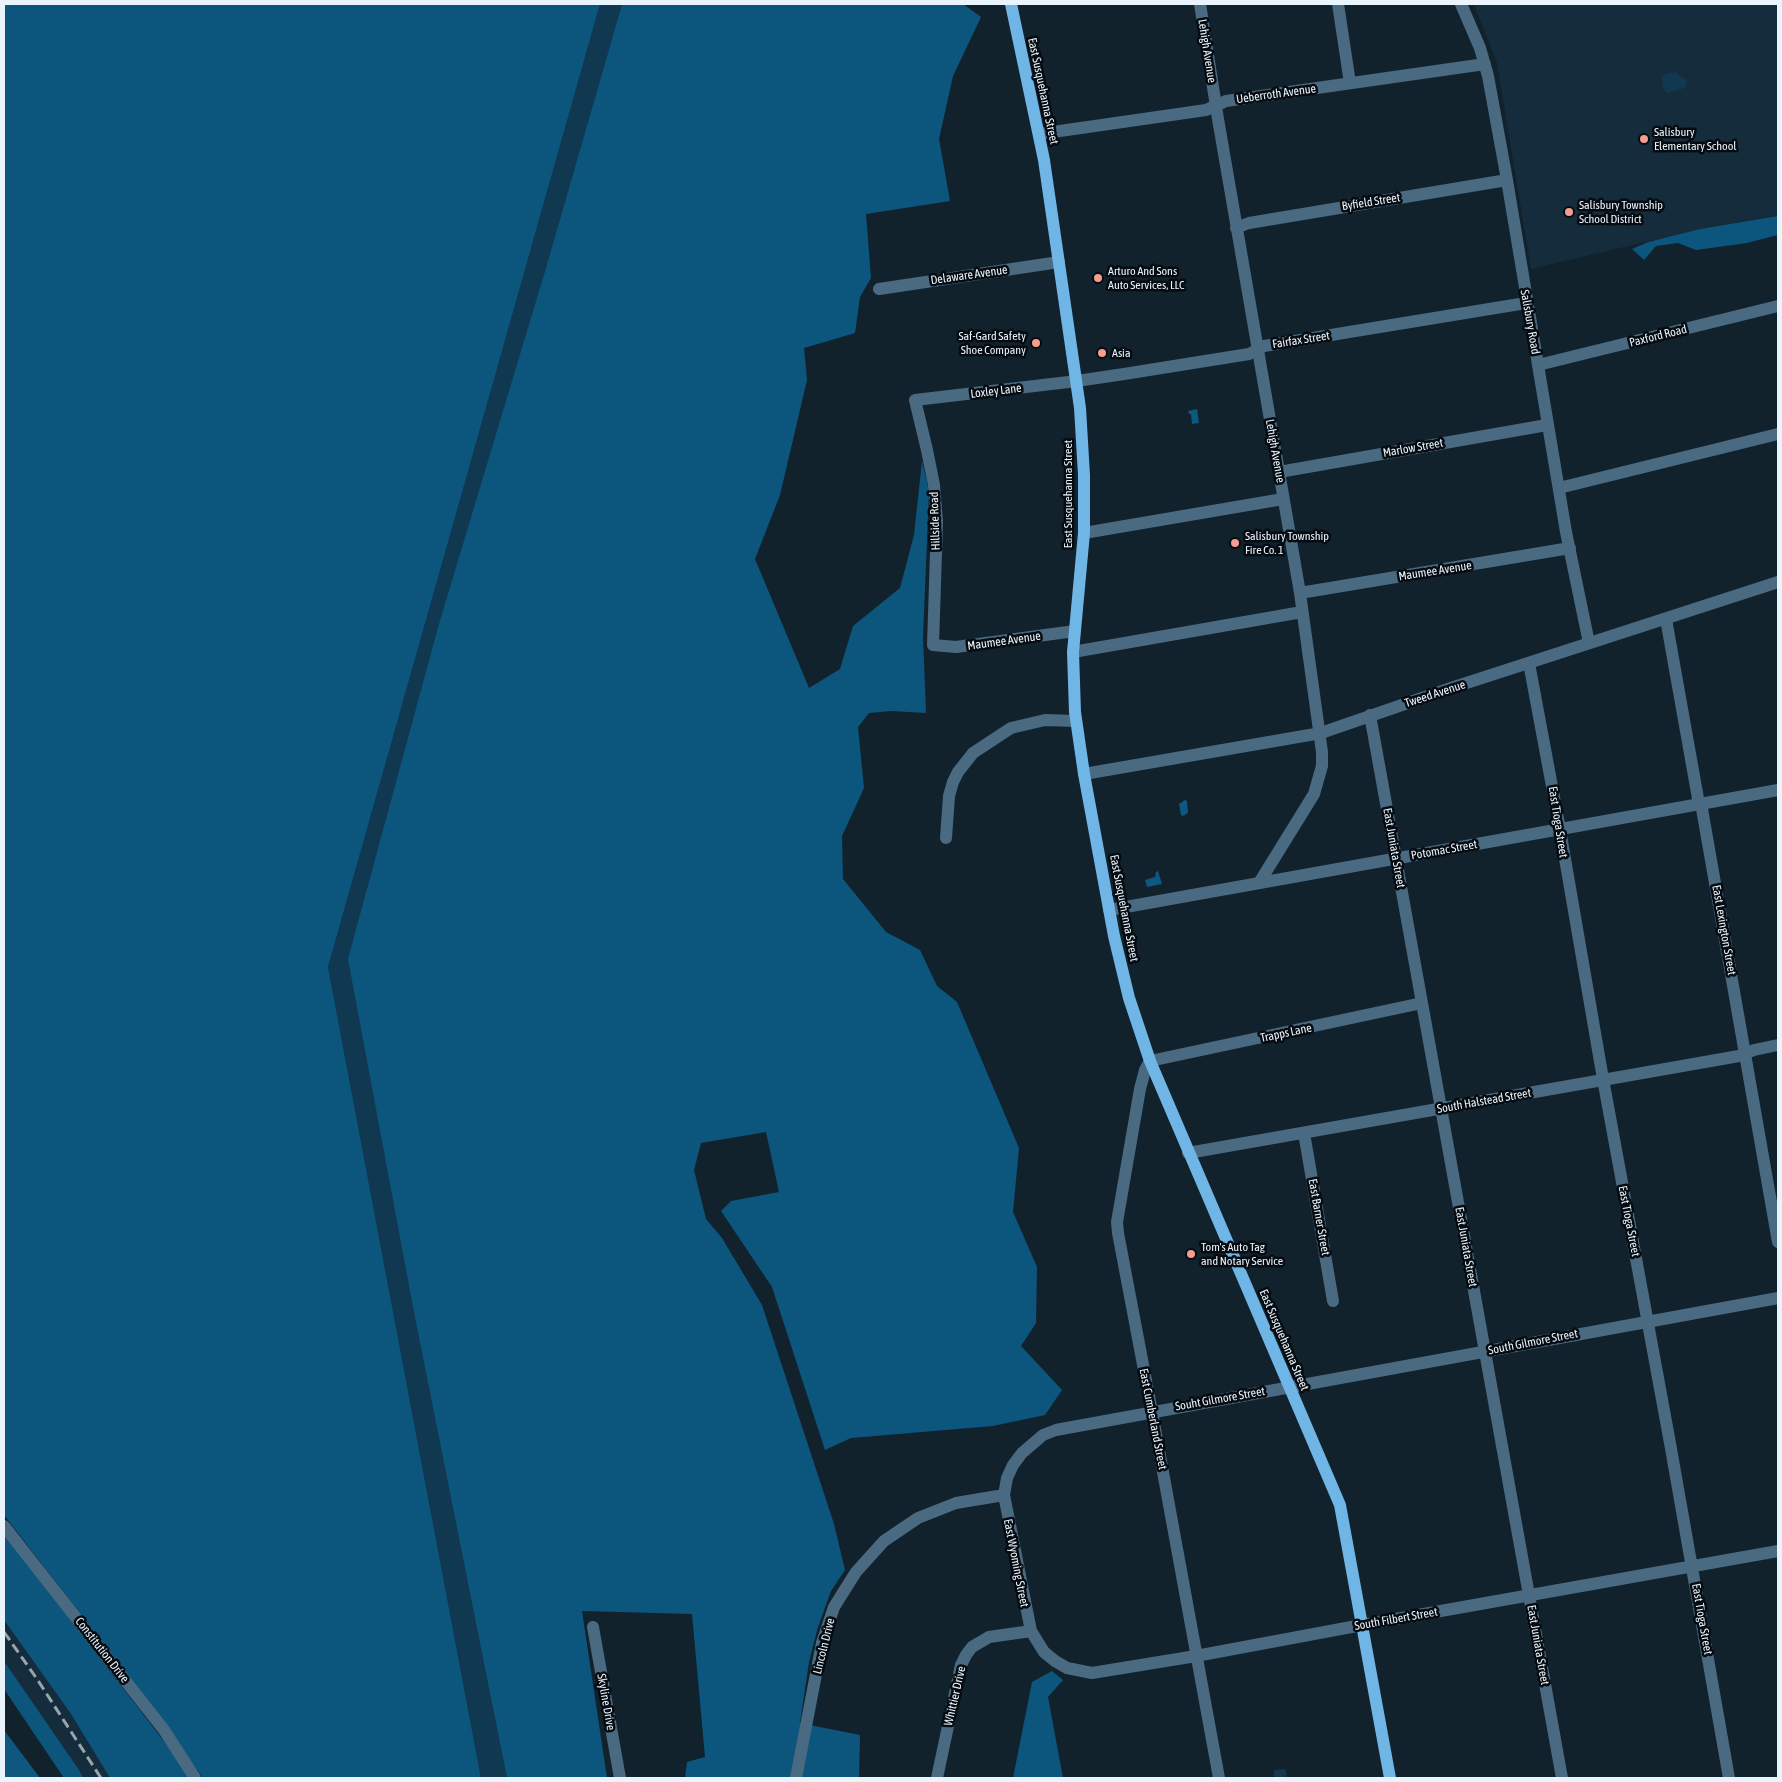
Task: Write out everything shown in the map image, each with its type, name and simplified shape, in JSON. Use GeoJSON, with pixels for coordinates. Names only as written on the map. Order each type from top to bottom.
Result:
{"type":"FeatureCollection","features":[{"type":"Feature","properties":{"kind":"main road","name":"East Susquehanna Street"},"geometry":{"type":"LineString","coordinates":[[1011,4],[1039,134],[1077,381],[1084,475],[1084,533],[1073,652],[1076,721],[1084,774],[1110,910],[1129,998],[1150,1061],[1340,1505],[1390,1778]]}},
{"type":"Feature","properties":{"kind":"street","name":"Lehigh Avenue"},"geometry":{"type":"LineString","coordinates":[[1200,4],[1236,228],[1300,593],[1321,733],[1322,766],[1314,794],[1259,883]]}},
{"type":"Feature","properties":{"kind":"street"},"geometry":{"type":"LineString","coordinates":[[1338,4],[1350,82]]}},
{"type":"Feature","properties":{"kind":"street","name":"Salisbury Road"},"geometry":{"type":"LineString","coordinates":[[1461,4],[1485,64],[1507,180],[1547,425],[1589,643]]}},
{"type":"Feature","properties":{"kind":"street","name":"Ueberroth Avenue"},"geometry":{"type":"LineString","coordinates":[[1039,134],[1206,110],[1226,101],[1485,64]]}},
{"type":"Feature","properties":{"kind":"street","name":"Byfield Street"},"geometry":{"type":"LineString","coordinates":[[1236,228],[1249,223],[1507,180]]}},
{"type":"Feature","properties":{"kind":"street","name":"Delaware Avenue"},"geometry":{"type":"LineString","coordinates":[[879,289],[1059,262]]}},
{"type":"Feature","properties":{"kind":"street","name":"Fairfax Street"},"geometry":{"type":"LineString","coordinates":[[1077,381],[1249,354],[1264,346],[1526,303]]}},
{"type":"Feature","properties":{"kind":"street","name":"Paxford Road"},"geometry":{"type":"LineString","coordinates":[[1538,365],[1778,306]]}},
{"type":"Feature","properties":{"kind":"street","name":"Loxley Lane"},"geometry":{"type":"LineString","coordinates":[[915,400],[1077,381]]}},
{"type":"Feature","properties":{"kind":"street","name":"Hillside Road"},"geometry":{"type":"LineString","coordinates":[[915,400],[934,486],[936,522],[932,645]]}},
{"type":"Feature","properties":{"kind":"street","name":"Marlow Street"},"geometry":{"type":"LineString","coordinates":[[1279,472],[1547,425]]}},
{"type":"Feature","properties":{"kind":"street"},"geometry":{"type":"LineString","coordinates":[[1559,488],[1778,434]]}},
{"type":"Feature","properties":{"kind":"street"},"geometry":{"type":"LineString","coordinates":[[1084,533],[1283,499]]}},
{"type":"Feature","properties":{"kind":"street","name":"Maumee Avenue"},"geometry":{"type":"LineString","coordinates":[[1300,593],[1570,548]]}},
{"type":"Feature","properties":{"kind":"street","name":"Tweed Avenue"},"geometry":{"type":"LineString","coordinates":[[1084,774],[1321,733],[1370,715],[1778,582]]}},
{"type":"Feature","properties":{"kind":"street"},"geometry":{"type":"LineString","coordinates":[[1073,652],[1302,612]]}},
{"type":"Feature","properties":{"kind":"street","name":"East Lexington Street"},"geometry":{"type":"LineString","coordinates":[[1666,619],[1746,1053],[1778,1242]]}},
{"type":"Feature","properties":{"kind":"street","name":"Maumee Avenue"},"geometry":{"type":"LineString","coordinates":[[932,645],[956,647],[1075,631]]}},
{"type":"Feature","properties":{"kind":"street","name":"East Tioga Street"},"geometry":{"type":"LineString","coordinates":[[1529,663],[1730,1778]]}},
{"type":"Feature","properties":{"kind":"street","name":"East Juniata Street"},"geometry":{"type":"LineString","coordinates":[[1370,715],[1562,1778]]}},
{"type":"Feature","properties":{"kind":"street"},"geometry":{"type":"LineString","coordinates":[[946,838],[949,796],[953,782],[958,772],[973,754],[1012,728],[1045,720],[1076,721]]}},
{"type":"Feature","properties":{"kind":"street","name":"Potomac Street"},"geometry":{"type":"LineString","coordinates":[[1110,910],[1778,790]]}},
{"type":"Feature","properties":{"kind":"street","name":"Trapps Lane"},"geometry":{"type":"LineString","coordinates":[[1150,1061],[1422,1004]]}},
{"type":"Feature","properties":{"kind":"street","name":"South Halstead Street"},"geometry":{"type":"LineString","coordinates":[[1188,1153],[1739,1056],[1754,1050],[1778,1046]]}},
{"type":"Feature","properties":{"kind":"street","name":"East Cumberland Street"},"geometry":{"type":"LineString","coordinates":[[1150,1061],[1145,1070],[1140,1089],[1118,1222],[1118,1233],[1219,1778]]}},
{"type":"Feature","properties":{"kind":"street","name":"East Barner Street"},"geometry":{"type":"LineString","coordinates":[[1304,1133],[1334,1301]]}},
{"type":"Feature","properties":{"kind":"street","name":"South Gilmore Street"},"geometry":{"type":"LineString","coordinates":[[1289,1386],[1778,1298]]}},
{"type":"Feature","properties":{"kind":"street","name":"Souht Gilmore Street"},"geometry":{"type":"LineString","coordinates":[[1152,1412],[1289,1386]]}},
{"type":"Feature","properties":{"kind":"street"},"geometry":{"type":"LineString","coordinates":[[1004,1495],[1007,1478],[1013,1465],[1022,1453],[1043,1436],[1056,1430],[1152,1412]]}},
{"type":"Feature","properties":{"kind":"street","name":"East Wyoming Street"},"geometry":{"type":"LineString","coordinates":[[1004,1495],[1031,1631]]}},
{"type":"Feature","properties":{"kind":"street","name":"Lincoln Drive"},"geometry":{"type":"LineString","coordinates":[[796,1778],[822,1643],[834,1608],[856,1572],[884,1541],[918,1518],[956,1503],[1004,1495]]}},
{"type":"Feature","properties":{"kind":"street","name":"Constitution Drive"},"geometry":{"type":"LineString","coordinates":[[4,1526],[164,1730],[195,1778]]}},
{"type":"Feature","properties":{"kind":"street","name":"South Filbert Street"},"geometry":{"type":"LineString","coordinates":[[1031,1631],[1044,1652],[1055,1661],[1078,1671],[1103,1672],[1778,1551]]}},
{"type":"Feature","properties":{"kind":"street","name":"Skyline Drive"},"geometry":{"type":"LineString","coordinates":[[593,1627],[620,1778]]}},
{"type":"Feature","properties":{"kind":"street","name":"Whittier Drive"},"geometry":{"type":"LineString","coordinates":[[937,1778],[961,1664],[966,1655],[972,1648],[989,1637],[1031,1631]]}},
{"type":"Feature","properties":{"kind":"shaded area"},"geometry":{"type":"Polygon","coordinates":[[[4,4],[600,4],[328,967],[481,1778],[203,1778],[116,1660],[4,1515],[4,4]]]}},
{"type":"Feature","properties":{"kind":"shaded area"},"geometry":{"type":"Polygon","coordinates":[[[600,4],[622,4],[543,278],[492,1701],[507,1778],[481,1778],[328,967],[600,4]]]}},
{"type":"Feature","properties":{"kind":"shaded area"},"geometry":{"type":"Polygon","coordinates":[[[622,4],[963,4],[981,17],[953,76],[939,139],[950,201],[866,214],[871,278],[860,297],[855,333],[804,348],[807,380],[780,495],[755,559],[809,688],[840,669],[853,626],[900,588],[914,535],[922,461],[929,491],[923,637],[926,713],[891,711],[869,713],[858,727],[864,788],[842,836],[843,879],[886,932],[920,950],[937,986],[957,1002],[1019,1148],[1013,1212],[1037,1267],[1036,1323],[1021,1346],[1062,1390],[1045,1415],[993,1426],[851,1438],[825,1450],[772,1287],[721,1211],[731,1201],[779,1192],[766,1132],[701,1143],[694,1170],[706,1219],[722,1238],[762,1305],[834,1524],[845,1570],[831,1591],[818,1627],[809,1662],[800,1723],[860,1735],[859,1778],[685,1778],[687,1762],[705,1757],[692,1614],[582,1611],[607,1778],[507,1778],[414,1312],[348,959],[439,624],[543,278],[622,4]]]}},
{"type":"Feature","properties":{"kind":"shaded area","name":"Salisbury Elementary School"},"geometry":{"type":"Polygon","coordinates":[[[1474,4],[1778,4],[1778,216],[1700,229],[1531,269],[1497,63],[1474,4]]]}},
{"type":"Feature","properties":{"kind":"shaded area"},"geometry":{"type":"Polygon","coordinates":[[[1676,72],[1687,81],[1685,88],[1667,93],[1663,88],[1661,77],[1676,72]]]}},
{"type":"Feature","properties":{"kind":"shaded area"},"geometry":{"type":"Polygon","coordinates":[[[1778,216],[1778,235],[1747,243],[1696,250],[1678,243],[1656,246],[1644,260],[1632,249],[1648,242],[1700,229],[1778,216]]]}},
{"type":"Feature","properties":{"kind":"shaded area"},"geometry":{"type":"Polygon","coordinates":[[[1197,409],[1199,423],[1192,424],[1191,414],[1188,411],[1197,409]]]}},
{"type":"Feature","properties":{"kind":"shaded area"},"geometry":{"type":"Polygon","coordinates":[[[1185,800],[1187,801],[1188,813],[1183,816],[1181,815],[1179,804],[1185,800]]]}},
{"type":"Feature","properties":{"kind":"shaded area"},"geometry":{"type":"Polygon","coordinates":[[[1158,871],[1162,884],[1147,887],[1145,880],[1155,877],[1158,871]]]}},
{"type":"Feature","properties":{"kind":"shaded area"},"geometry":{"type":"Polygon","coordinates":[[[4,1534],[180,1762],[188,1778],[110,1778],[71,1714],[4,1620],[4,1534]]]}},
{"type":"Feature","properties":{"kind":"shaded area"},"geometry":{"type":"Polygon","coordinates":[[[4,1620],[71,1714],[110,1778],[83,1778],[4,1661],[4,1620]]]}},
{"type":"Feature","properties":{"kind":"shaded area"},"geometry":{"type":"Polygon","coordinates":[[[4,1661],[83,1778],[64,1778],[4,1689],[4,1661]]]}},
{"type":"Feature","properties":{"kind":"shaded area"},"geometry":{"type":"Polygon","coordinates":[[[1052,1671],[1063,1680],[1048,1697],[1063,1778],[1013,1778],[1032,1682],[1052,1671]]]}},
{"type":"Feature","properties":{"kind":"shaded area"},"geometry":{"type":"Polygon","coordinates":[[[4,1730],[40,1778],[4,1778],[4,1730]]]}},
{"type":"Feature","properties":{"kind":"shaded area"},"geometry":{"type":"Polygon","coordinates":[[[1274,1770],[1286,1770],[1287,1778],[1274,1778],[1274,1770]]]}},
{"type":"Feature","properties":{"kind":"railway"},"geometry":{"type":"LineString","coordinates":[[4,1632],[101,1778]]}},
{"type":"Feature","properties":{"kind":"place","name":"Salisbury Elementary School"},"geometry":{"type":"Point","coordinates":[1644,139]}},
{"type":"Feature","properties":{"kind":"place","name":"Salisbury Township School District"},"geometry":{"type":"Point","coordinates":[1569,212]}},
{"type":"Feature","properties":{"kind":"place","name":"Arturo And Sons Auto Services, LLC"},"geometry":{"type":"Point","coordinates":[1098,278]}},
{"type":"Feature","properties":{"kind":"place","name":"Saf-Gard Safety Shoe Company"},"geometry":{"type":"Point","coordinates":[1036,343]}},
{"type":"Feature","properties":{"kind":"place","name":"Asia"},"geometry":{"type":"Point","coordinates":[1102,353]}},
{"type":"Feature","properties":{"kind":"place","name":"Salisbury Township Fire Co. 1"},"geometry":{"type":"Point","coordinates":[1235,543]}},
{"type":"Feature","properties":{"kind":"place","name":"Tom's Auto Tag and Notary Service"},"geometry":{"type":"Point","coordinates":[1191,1254]}}]}
